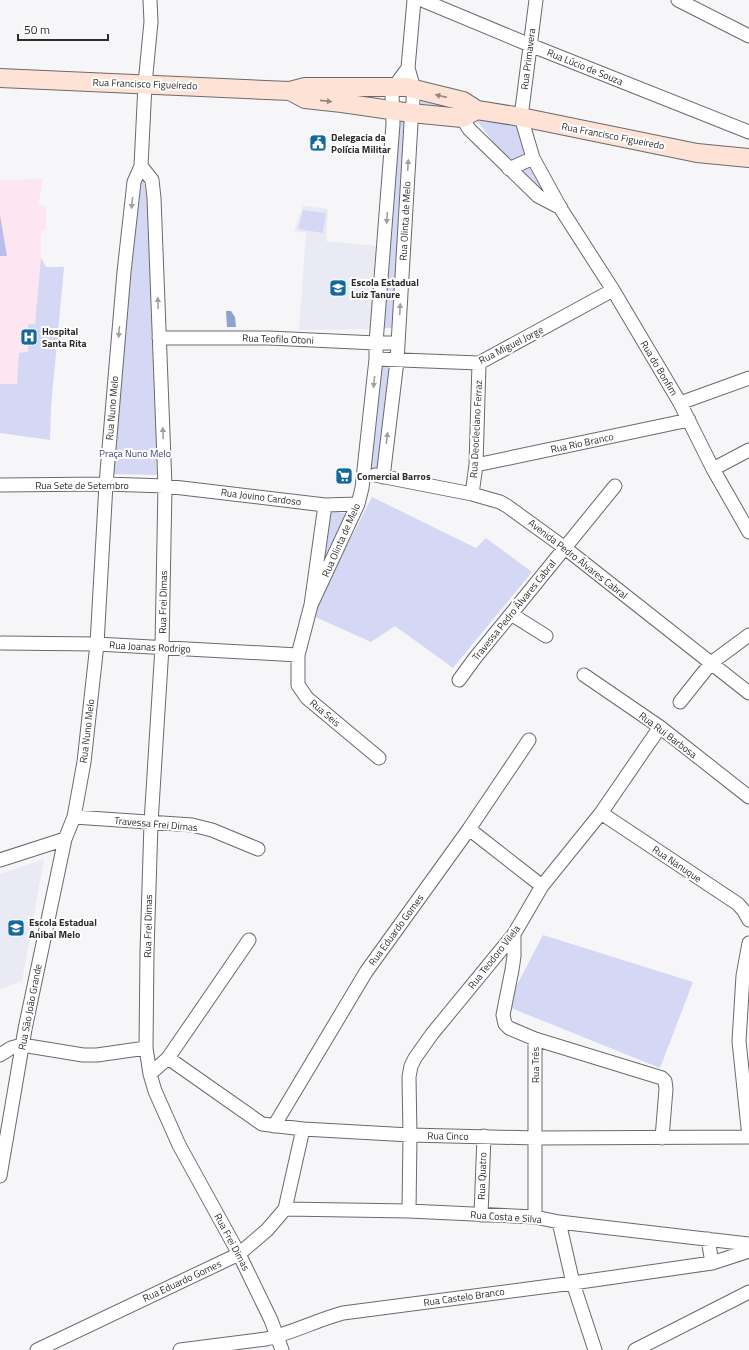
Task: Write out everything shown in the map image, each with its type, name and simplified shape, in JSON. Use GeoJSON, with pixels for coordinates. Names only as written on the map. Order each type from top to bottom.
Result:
{"type":"FeatureCollection","features":[{"type":"Feature","properties":{"kind":"street","name":"Rua Nuno Melo"},"geometry":{"type":"LineString","coordinates":[[65,839],[74,817],[84,762],[97,644],[106,484],[124,272],[134,182],[141,166],[150,0]]}},
{"type":"Feature","properties":{"kind":"street","name":"Rua Olinta de Melo"},"geometry":{"type":"LineString","coordinates":[[383,477],[397,361],[411,113],[414,89],[408,68],[414,0]]}},
{"type":"Feature","properties":{"kind":"street","name":"Rua Lúcio de Souza"},"geometry":{"type":"LineString","coordinates":[[422,0],[530,46],[749,132]]}},
{"type":"Feature","properties":{"kind":"street","name":"Rua Primavera"},"geometry":{"type":"LineString","coordinates":[[520,117],[536,0]]}},
{"type":"Feature","properties":{"kind":"street"},"geometry":{"type":"LineString","coordinates":[[678,0],[749,36]]}},
{"type":"Feature","properties":{"kind":"street"},"geometry":{"type":"LineString","coordinates":[[394,87],[408,68]]}},
{"type":"Feature","properties":{"kind":"street","name":"Rua Francisco Figueiredo"},"geometry":{"type":"LineString","coordinates":[[0,78],[290,91],[305,87],[394,87],[414,89],[467,110]]}},
{"type":"Feature","properties":{"kind":"street","name":"Rua Olinta de Melo"},"geometry":{"type":"LineString","coordinates":[[311,605],[358,504],[364,473],[376,359],[393,124],[392,94],[394,87]]}},
{"type":"Feature","properties":{"kind":"street","name":"Rua Francisco Figueiredo"},"geometry":{"type":"LineString","coordinates":[[290,91],[305,99],[411,113],[467,110],[520,117],[697,153],[749,158]]}},
{"type":"Feature","properties":{"kind":"street","name":"Rua do Bonfim"},"geometry":{"type":"LineString","coordinates":[[467,110],[469,129],[538,196],[561,209]]}},
{"type":"Feature","properties":{"kind":"street","name":"Rua do Bonfim"},"geometry":{"type":"LineString","coordinates":[[520,117],[533,158],[561,209],[613,290],[680,403],[713,470],[749,532]]}},
{"type":"Feature","properties":{"kind":"street"},"geometry":{"type":"LineString","coordinates":[[510,169],[533,158]]}},
{"type":"Feature","properties":{"kind":"street"},"geometry":{"type":"LineString","coordinates":[[141,166],[152,180],[154,192],[164,486]]}},
{"type":"Feature","properties":{"kind":"street","name":"Rua Miguel Jorge"},"geometry":{"type":"LineString","coordinates":[[376,359],[479,363],[613,290]]}},
{"type":"Feature","properties":{"kind":"street","name":"Rua Teofilo Otoni"},"geometry":{"type":"LineString","coordinates":[[159,338],[269,338],[376,343],[397,342]]}},
{"type":"Feature","properties":{"kind":"street","name":"Rua Deocleciano Ferraz"},"geometry":{"type":"LineString","coordinates":[[472,494],[476,465],[479,363]]}},
{"type":"Feature","properties":{"kind":"street"},"geometry":{"type":"LineString","coordinates":[[680,403],[749,378]]}},
{"type":"Feature","properties":{"kind":"street","name":"Rua Rio Branco"},"geometry":{"type":"LineString","coordinates":[[476,465],[689,420]]}},
{"type":"Feature","properties":{"kind":"street"},"geometry":{"type":"LineString","coordinates":[[713,470],[749,450]]}},
{"type":"Feature","properties":{"kind":"street"},"geometry":{"type":"LineString","coordinates":[[364,473],[383,477]]}},
{"type":"Feature","properties":{"kind":"street","name":"Avenida Pedro Álvares Cabral"},"geometry":{"type":"LineString","coordinates":[[383,477],[472,494],[500,502],[507,506],[565,548],[749,693]]}},
{"type":"Feature","properties":{"kind":"street","name":"Rua Sete de Setembro"},"geometry":{"type":"LineString","coordinates":[[0,485],[106,484],[164,486]]}},
{"type":"Feature","properties":{"kind":"street","name":"Rua Jovino Cardoso"},"geometry":{"type":"LineString","coordinates":[[164,486],[324,505],[358,504]]}},
{"type":"Feature","properties":{"kind":"street","name":"Rua Frei Dimas"},"geometry":{"type":"LineString","coordinates":[[164,486],[162,647],[151,823],[146,1048],[150,1074],[155,1091],[179,1145],[240,1254],[282,1350]]}},
{"type":"Feature","properties":{"kind":"street","name":"Travessa Pedro Álvares Cabral"},"geometry":{"type":"LineString","coordinates":[[459,680],[475,658],[615,486]]}},
{"type":"Feature","properties":{"kind":"street","name":"Rua Olinta de Melo"},"geometry":{"type":"LineString","coordinates":[[298,655],[311,605],[324,505]]}},
{"type":"Feature","properties":{"kind":"street"},"geometry":{"type":"LineString","coordinates":[[512,614],[546,636]]}},
{"type":"Feature","properties":{"kind":"street"},"geometry":{"type":"LineString","coordinates":[[680,702],[710,663],[749,635]]}},
{"type":"Feature","properties":{"kind":"street","name":"Rua Joanas Rodrigo"},"geometry":{"type":"LineString","coordinates":[[2,643],[97,644],[298,655]]}},
{"type":"Feature","properties":{"kind":"street","name":"Rua Seis"},"geometry":{"type":"LineString","coordinates":[[298,655],[298,685],[302,692],[307,698],[379,758]]}},
{"type":"Feature","properties":{"kind":"street","name":"Rua Rui Barbosa"},"geometry":{"type":"LineString","coordinates":[[584,675],[660,727],[749,798]]}},
{"type":"Feature","properties":{"kind":"street","name":"Rua Teodoro Vilela"},"geometry":{"type":"LineString","coordinates":[[410,1211],[409,1077],[411,1066],[415,1058],[432,1034],[514,934],[542,886],[601,813],[660,727]]}},
{"type":"Feature","properties":{"kind":"street","name":"Rua Eduardo Gomes"},"geometry":{"type":"LineString","coordinates":[[274,1126],[366,972],[469,829],[529,740]]}},
{"type":"Feature","properties":{"kind":"street","name":"Rua Nanuque"},"geometry":{"type":"LineString","coordinates":[[601,813],[738,904],[749,920]]}},
{"type":"Feature","properties":{"kind":"street","name":"Travessa Frei Dimas"},"geometry":{"type":"LineString","coordinates":[[74,817],[192,825],[212,830],[258,849]]}},
{"type":"Feature","properties":{"kind":"street"},"geometry":{"type":"LineString","coordinates":[[469,829],[542,886]]}},
{"type":"Feature","properties":{"kind":"street"},"geometry":{"type":"LineString","coordinates":[[0,860],[65,839]]}},
{"type":"Feature","properties":{"kind":"street","name":"Rua São João Grande"},"geometry":{"type":"LineString","coordinates":[[0,1176],[25,1029],[65,839]]}},
{"type":"Feature","properties":{"kind":"street","name":"Rua Três"},"geometry":{"type":"LineString","coordinates":[[514,934],[514,956],[503,1015],[505,1024],[509,1028],[535,1039],[535,1217]]}},
{"type":"Feature","properties":{"kind":"street"},"geometry":{"type":"LineString","coordinates":[[150,1074],[168,1058],[249,940]]}},
{"type":"Feature","properties":{"kind":"street"},"geometry":{"type":"LineString","coordinates":[[749,943],[743,976],[744,1041],[749,1137]]}},
{"type":"Feature","properties":{"kind":"street"},"geometry":{"type":"LineString","coordinates":[[535,1039],[662,1078],[665,1081],[666,1089],[662,1138]]}},
{"type":"Feature","properties":{"kind":"street"},"geometry":{"type":"LineString","coordinates":[[0,1055],[10,1048],[22,1046],[83,1055],[97,1055],[146,1048]]}},
{"type":"Feature","properties":{"kind":"street","name":"Rua Cinco"},"geometry":{"type":"LineString","coordinates":[[168,1058],[262,1124],[274,1126],[410,1135],[536,1138],[749,1137]]}},
{"type":"Feature","properties":{"kind":"street","name":"Rua Eduardo Gomes"},"geometry":{"type":"LineString","coordinates":[[37,1350],[240,1254],[267,1230],[285,1209],[303,1129]]}},
{"type":"Feature","properties":{"kind":"street","name":"Rua Quatro"},"geometry":{"type":"LineString","coordinates":[[481,1215],[484,1136]]}},
{"type":"Feature","properties":{"kind":"street","name":"Rua Costa e Silva"},"geometry":{"type":"LineString","coordinates":[[285,1209],[410,1211],[535,1217],[559,1222],[749,1244]]}},
{"type":"Feature","properties":{"kind":"street"},"geometry":{"type":"LineString","coordinates":[[559,1222],[573,1283],[595,1350]]}},
{"type":"Feature","properties":{"kind":"street"},"geometry":{"type":"LineString","coordinates":[[708,1239],[712,1263]]}},
{"type":"Feature","properties":{"kind":"street","name":"Rua Castelo Branco"},"geometry":{"type":"LineString","coordinates":[[180,1350],[276,1337],[343,1313],[712,1263],[749,1251]]}},
{"type":"Feature","properties":{"kind":"street"},"geometry":{"type":"LineString","coordinates":[[635,1350],[749,1292]]}},
{"type":"Feature","properties":{"kind":"shaded area","name":"Hospital Santa Rita"},"geometry":{"type":"Polygon","coordinates":[[[43,179],[38,205],[46,207],[46,228],[41,232],[41,258],[46,267],[64,267],[51,406],[0,409],[0,180],[43,179]]]}},
{"type":"Feature","properties":{"kind":"shaded area","name":"Escola Estadual Luiz Tanure"},"geometry":{"type":"Polygon","coordinates":[[[303,206],[328,209],[326,241],[377,246],[370,329],[299,330],[306,233],[294,231],[303,206]]]}},
{"type":"Feature","properties":{"kind":"shaded area"},"geometry":{"type":"Polygon","coordinates":[[[0,215],[7,256],[0,256],[0,215]]]}},
{"type":"Feature","properties":{"kind":"shaded area"},"geometry":{"type":"Polygon","coordinates":[[[226,311],[231,311],[235,317],[236,327],[227,327],[226,311]]]}},
{"type":"Feature","properties":{"kind":"shaded area","name":"Escola Estadual Anibal Melo"},"geometry":{"type":"Polygon","coordinates":[[[44,859],[22,981],[0,989],[0,874],[44,859]]]}},
{"type":"Feature","properties":{"kind":"green space"},"geometry":{"type":"Polygon","coordinates":[[[419,96],[455,107],[454,113],[418,109],[422,101],[419,96]]]}},
{"type":"Feature","properties":{"kind":"green space"},"geometry":{"type":"Polygon","coordinates":[[[474,117],[517,125],[548,195],[516,172],[474,117]]]}},
{"type":"Feature","properties":{"kind":"green space"},"geometry":{"type":"Polygon","coordinates":[[[396,118],[406,119],[392,328],[380,328],[396,118]]]}},
{"type":"Feature","properties":{"kind":"green space","name":"Praça Nuno Melo"},"geometry":{"type":"Polygon","coordinates":[[[143,176],[147,199],[150,234],[157,475],[112,474],[135,197],[143,176]]]}},
{"type":"Feature","properties":{"kind":"green space"},"geometry":{"type":"Polygon","coordinates":[[[303,210],[326,213],[323,233],[298,229],[303,210]]]}},
{"type":"Feature","properties":{"kind":"green space"},"geometry":{"type":"Polygon","coordinates":[[[41,258],[46,267],[64,267],[51,406],[50,440],[0,433],[0,384],[17,384],[19,353],[28,352],[28,324],[35,324],[41,258]]]}},
{"type":"Feature","properties":{"kind":"green space"},"geometry":{"type":"Polygon","coordinates":[[[381,362],[393,364],[381,470],[371,468],[381,362]]]}},
{"type":"Feature","properties":{"kind":"green space"},"geometry":{"type":"Polygon","coordinates":[[[372,497],[476,548],[486,538],[532,572],[453,668],[395,626],[371,642],[311,615],[372,497]]]}},
{"type":"Feature","properties":{"kind":"green space"},"geometry":{"type":"Polygon","coordinates":[[[331,511],[349,514],[322,569],[331,511]]]}},
{"type":"Feature","properties":{"kind":"green space"},"geometry":{"type":"Polygon","coordinates":[[[543,935],[693,982],[660,1068],[506,1006],[543,935]]]}},
{"type":"Feature","properties":{"kind":"place","name":"Delegacia da Polícia Militar"},"geometry":{"type":"Point","coordinates":[318,143]}},
{"type":"Feature","properties":{"kind":"place","name":"Escola Estadual Luiz Tanure"},"geometry":{"type":"Point","coordinates":[338,288]}},
{"type":"Feature","properties":{"kind":"place","name":"Hospital Santa Rita"},"geometry":{"type":"Point","coordinates":[29,337]}},
{"type":"Feature","properties":{"kind":"place","name":"Comercial Barros"},"geometry":{"type":"Point","coordinates":[344,476]}},
{"type":"Feature","properties":{"kind":"place","name":"Escola Estadual Anibal Melo"},"geometry":{"type":"Point","coordinates":[16,928]}}]}
